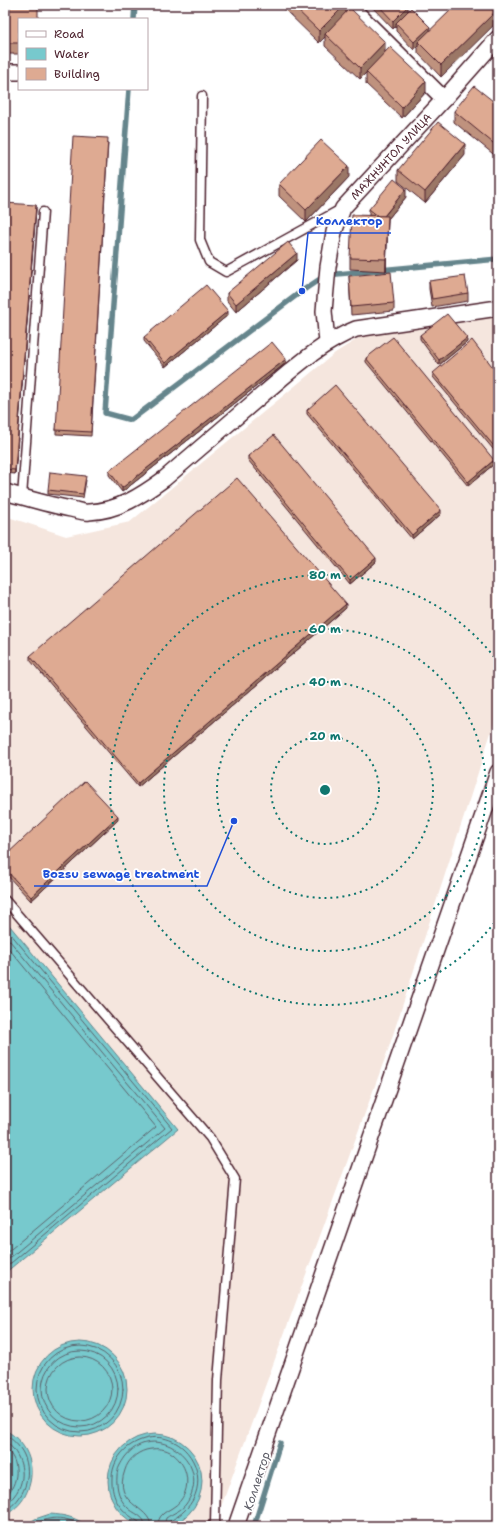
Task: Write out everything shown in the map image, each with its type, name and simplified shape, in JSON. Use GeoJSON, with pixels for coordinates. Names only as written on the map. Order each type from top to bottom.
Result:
{"type":"FeatureCollection","features":[{"type":"Feature","properties":{"kind":"street"},"geometry":{"type":"LineString","coordinates":[[349,5],[444,99]]}},
{"type":"Feature","properties":{"kind":"street","name":"МАЖНУНТОЛ УЛИЦА"},"geometry":{"type":"LineString","coordinates":[[327,342],[324,311],[327,275],[334,232],[343,208],[498,38]]}},
{"type":"Feature","properties":{"kind":"street"},"geometry":{"type":"LineString","coordinates":[[5,72],[18,72]]}},
{"type":"Feature","properties":{"kind":"street"},"geometry":{"type":"LineString","coordinates":[[5,492],[58,507],[88,512],[108,509],[128,502],[144,494],[164,479],[327,342],[356,329],[498,308]]}},
{"type":"Feature","properties":{"kind":"street"},"geometry":{"type":"LineString","coordinates":[[236,1526],[492,810],[498,772]]}},
{"type":"Feature","properties":{"kind":"lane"},"geometry":{"type":"LineString","coordinates":[[202,96],[200,240],[209,262],[226,272],[343,208]]}},
{"type":"Feature","properties":{"kind":"lane"},"geometry":{"type":"LineString","coordinates":[[22,497],[43,212]]}},
{"type":"Feature","properties":{"kind":"lane"},"geometry":{"type":"LineString","coordinates":[[5,900],[210,1138],[235,1179],[218,1380],[215,1524],[211,1526]]}},
{"type":"Feature","properties":{"kind":"shaded area"},"geometry":{"type":"Polygon","coordinates":[[[498,316],[498,711],[388,1050],[214,1526],[5,1526],[5,516],[66,536],[130,522],[335,353],[370,331],[450,318],[498,316]]]}},
{"type":"Feature","properties":{"kind":"water"},"geometry":{"type":"Polygon","coordinates":[[[5,920],[178,1129],[5,1273],[5,920]]]}},
{"type":"Feature","properties":{"kind":"water"},"geometry":{"type":"Polygon","coordinates":[[[80,1342],[98,1345],[113,1356],[124,1371],[127,1389],[124,1407],[113,1422],[98,1433],[80,1436],[62,1433],[47,1422],[36,1407],[33,1389],[36,1371],[47,1356],[62,1345],[80,1342]]]}},
{"type":"Feature","properties":{"kind":"water"},"geometry":{"type":"Polygon","coordinates":[[[5,1430],[14,1436],[26,1450],[31,1468],[31,1477],[29,1487],[21,1502],[5,1515],[5,1430]]]}},
{"type":"Feature","properties":{"kind":"water"},"geometry":{"type":"Polygon","coordinates":[[[155,1434],[173,1437],[188,1448],[199,1463],[202,1481],[199,1499],[188,1514],[173,1525],[155,1528],[137,1525],[122,1514],[111,1499],[108,1481],[111,1463],[122,1448],[137,1437],[155,1434]]]}},
{"type":"Feature","properties":{"kind":"water"},"geometry":{"type":"Polygon","coordinates":[[[50,1514],[70,1517],[87,1526],[25,1526],[35,1519],[50,1514]]]}},
{"type":"Feature","properties":{"kind":"building"},"geometry":{"type":"Polygon","coordinates":[[[5,5],[38,5],[38,18],[18,18],[18,43],[5,43],[5,5]]]}},
{"type":"Feature","properties":{"kind":"building"},"geometry":{"type":"Polygon","coordinates":[[[292,5],[345,5],[319,31],[292,5]]]}},
{"type":"Feature","properties":{"kind":"building"},"geometry":{"type":"Polygon","coordinates":[[[378,5],[407,5],[408,6],[393,21],[378,5]]]}},
{"type":"Feature","properties":{"kind":"building"},"geometry":{"type":"Polygon","coordinates":[[[456,5],[498,5],[498,9],[441,65],[418,42],[456,5]]]}},
{"type":"Feature","properties":{"kind":"building"},"geometry":{"type":"Polygon","coordinates":[[[350,8],[385,42],[360,68],[325,34],[350,8]]]}},
{"type":"Feature","properties":{"kind":"building"},"geometry":{"type":"Polygon","coordinates":[[[411,8],[430,27],[414,42],[396,23],[411,8]]]}},
{"type":"Feature","properties":{"kind":"building"},"geometry":{"type":"Polygon","coordinates":[[[390,47],[426,81],[402,107],[366,72],[390,47]]]}},
{"type":"Feature","properties":{"kind":"building"},"geometry":{"type":"Polygon","coordinates":[[[474,86],[498,105],[498,147],[454,111],[474,86]]]}},
{"type":"Feature","properties":{"kind":"building"},"geometry":{"type":"Polygon","coordinates":[[[438,122],[465,144],[425,192],[398,170],[438,122]]]}},
{"type":"Feature","properties":{"kind":"building"},"geometry":{"type":"Polygon","coordinates":[[[73,136],[108,138],[91,432],[56,430],[73,136]]]}},
{"type":"Feature","properties":{"kind":"building"},"geometry":{"type":"Polygon","coordinates":[[[321,140],[349,166],[306,210],[279,184],[321,140]]]}},
{"type":"Feature","properties":{"kind":"building"},"geometry":{"type":"Polygon","coordinates":[[[394,179],[406,189],[384,216],[378,216],[369,209],[394,179]]]}},
{"type":"Feature","properties":{"kind":"building"},"geometry":{"type":"Polygon","coordinates":[[[5,203],[36,205],[15,470],[5,469],[5,203]]]}},
{"type":"Feature","properties":{"kind":"building"},"geometry":{"type":"Polygon","coordinates":[[[352,215],[388,216],[386,259],[350,258],[352,215]]]}},
{"type":"Feature","properties":{"kind":"building"},"geometry":{"type":"Polygon","coordinates":[[[288,242],[297,253],[236,304],[227,293],[288,242]]]}},
{"type":"Feature","properties":{"kind":"building"},"geometry":{"type":"Polygon","coordinates":[[[391,272],[394,303],[351,307],[349,276],[391,272]]]}},
{"type":"Feature","properties":{"kind":"building"},"geometry":{"type":"Polygon","coordinates":[[[465,276],[468,293],[432,299],[429,281],[465,276]]]}},
{"type":"Feature","properties":{"kind":"building"},"geometry":{"type":"Polygon","coordinates":[[[206,285],[228,311],[165,363],[144,337],[206,285]]]}},
{"type":"Feature","properties":{"kind":"building"},"geometry":{"type":"Polygon","coordinates":[[[447,314],[467,338],[439,360],[420,335],[447,314]]]}},
{"type":"Feature","properties":{"kind":"building"},"geometry":{"type":"Polygon","coordinates":[[[393,337],[494,460],[468,482],[366,358],[393,337]]]}},
{"type":"Feature","properties":{"kind":"building"},"geometry":{"type":"Polygon","coordinates":[[[472,340],[498,374],[498,451],[433,373],[472,340]]]}},
{"type":"Feature","properties":{"kind":"building"},"geometry":{"type":"Polygon","coordinates":[[[272,342],[286,359],[122,488],[109,471],[272,342]]]}},
{"type":"Feature","properties":{"kind":"building"},"geometry":{"type":"Polygon","coordinates":[[[335,385],[441,510],[412,535],[307,410],[335,385]]]}},
{"type":"Feature","properties":{"kind":"building"},"geometry":{"type":"Polygon","coordinates":[[[274,435],[376,558],[350,580],[248,456],[274,435]]]}},
{"type":"Feature","properties":{"kind":"building"},"geometry":{"type":"Polygon","coordinates":[[[50,472],[86,476],[83,494],[48,490],[50,472]]]}},
{"type":"Feature","properties":{"kind":"building"},"geometry":{"type":"Polygon","coordinates":[[[237,478],[346,604],[138,783],[30,656],[237,478]]]}},
{"type":"Feature","properties":{"kind":"building"},"geometry":{"type":"Polygon","coordinates":[[[85,781],[118,816],[31,897],[5,869],[5,856],[85,781]]]}},
{"type":"Feature","properties":{"kind":"waterway","name":"Коллектор"},"geometry":{"type":"LineString","coordinates":[[134,18],[135,5]]}},
{"type":"Feature","properties":{"kind":"waterway","name":"Коллектор"},"geometry":{"type":"LineString","coordinates":[[129,90],[105,413],[131,420],[302,291],[326,275],[498,259]]}},
{"type":"Feature","properties":{"kind":"waterway","name":"Коллектор"},"geometry":{"type":"LineString","coordinates":[[254,1526],[280,1443]]}},
{"type":"Feature","properties":{"kind":"place","name":"Коллектор"},"geometry":{"type":"Point","coordinates":[302,291]}},
{"type":"Feature","properties":{"kind":"place","name":"Bozsu sewage treatment"},"geometry":{"type":"Point","coordinates":[234,821]}}]}
